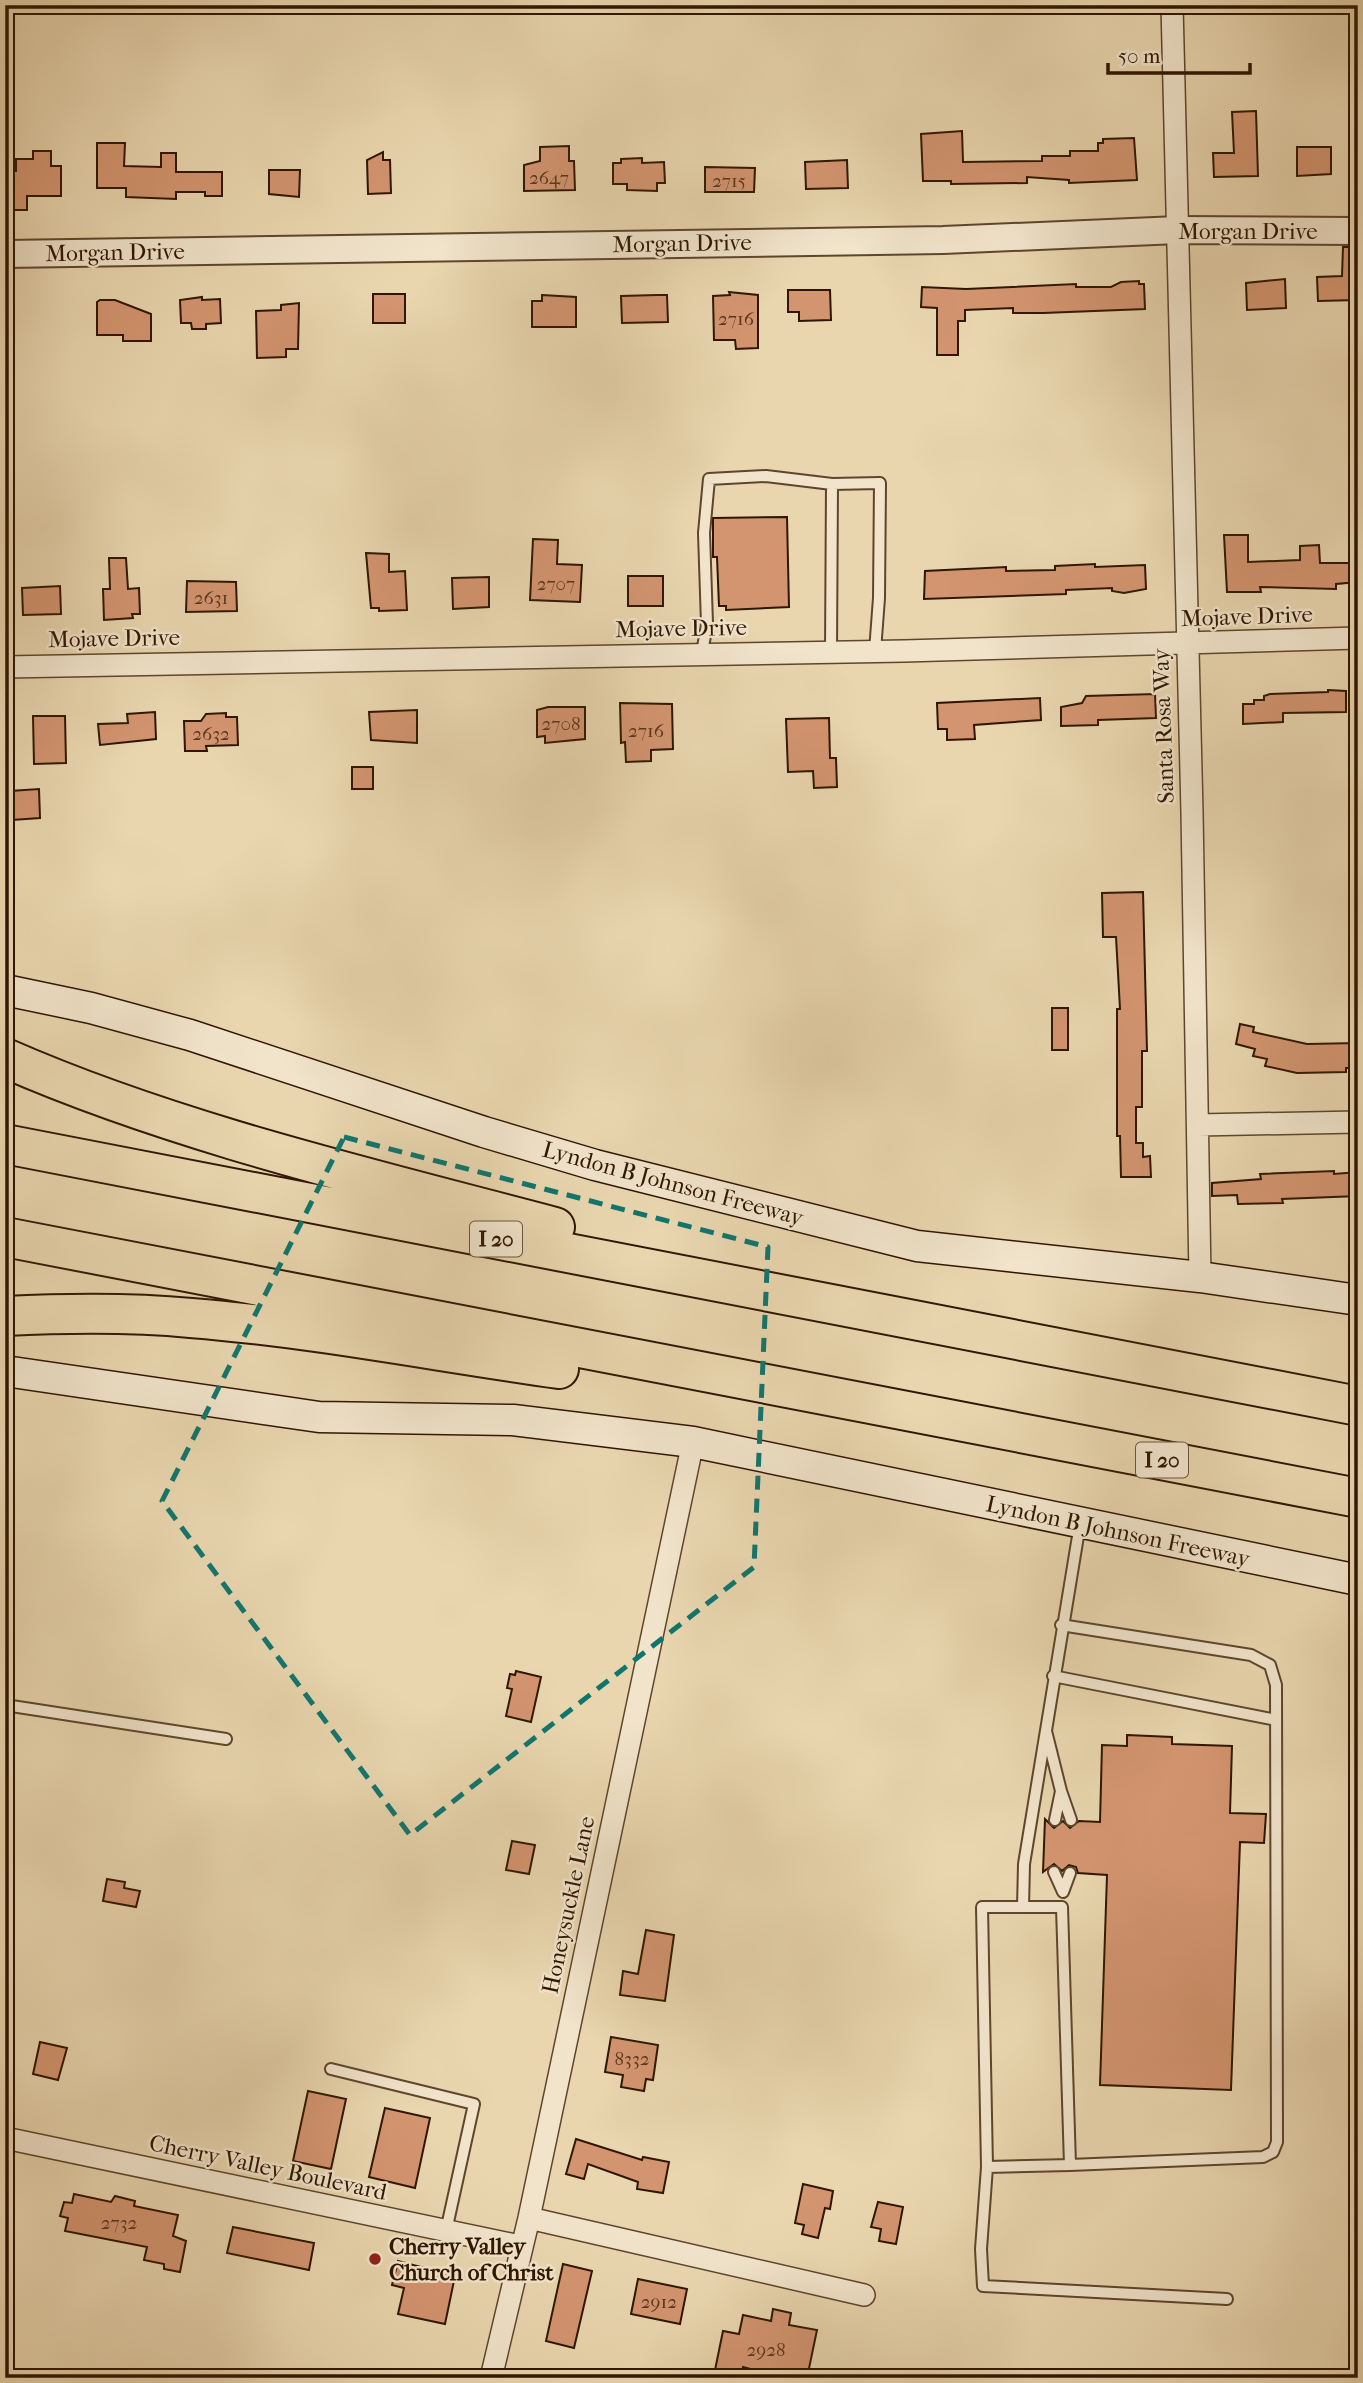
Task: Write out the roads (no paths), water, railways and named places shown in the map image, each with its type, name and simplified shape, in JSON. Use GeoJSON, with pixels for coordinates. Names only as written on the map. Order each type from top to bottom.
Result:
{"type":"FeatureCollection","features":[{"type":"Feature","properties":{"kind":"highway"},"geometry":{"type":"LineString","coordinates":[[5,1058],[51,1078],[169,1119],[388,1182],[986,1334]]}},
{"type":"Feature","properties":{"kind":"highway","name":"I 20"},"geometry":{"type":"LineString","coordinates":[[5,1144],[1358,1406]]}},
{"type":"Feature","properties":{"kind":"highway","name":"I 20"},"geometry":{"type":"LineString","coordinates":[[5,1237],[1358,1498]]}},
{"type":"Feature","properties":{"kind":"highway"},"geometry":{"type":"LineString","coordinates":[[5,1316],[121,1314],[269,1326],[509,1362],[966,1423]]}},
{"type":"Feature","properties":{"kind":"main road","name":"Lyndon B Johnson Freeway"},"geometry":{"type":"LineString","coordinates":[[5,990],[91,1008],[190,1035],[484,1132],[595,1165],[917,1246],[1200,1277],[1358,1300]]}},
{"type":"Feature","properties":{"kind":"main road","name":"Lyndon B Johnson Freeway"},"geometry":{"type":"LineString","coordinates":[[5,1371],[318,1417],[513,1420],[693,1442],[1358,1580]]}},
{"type":"Feature","properties":{"kind":"street","name":"Santa Rosa Way"},"geometry":{"type":"LineString","coordinates":[[1172,5],[1200,1277]]}},
{"type":"Feature","properties":{"kind":"street","name":"Morgan Drive"},"geometry":{"type":"LineString","coordinates":[[5,254],[943,240],[1178,230],[1358,231]]}},
{"type":"Feature","properties":{"kind":"street","name":"Mojave Drive"},"geometry":{"type":"LineString","coordinates":[[5,667],[875,652],[1358,638]]}},
{"type":"Feature","properties":{"kind":"street"},"geometry":{"type":"LineString","coordinates":[[1198,1125],[1358,1122]]}},
{"type":"Feature","properties":{"kind":"street","name":"Honeysuckle Lane"},"geometry":{"type":"LineString","coordinates":[[491,2378],[520,2246],[529,2218],[693,1442]]}},
{"type":"Feature","properties":{"kind":"street","name":"Cherry Valley Boulevard"},"geometry":{"type":"LineString","coordinates":[[5,2138],[520,2246]]}},
{"type":"Feature","properties":{"kind":"street"},"geometry":{"type":"LineString","coordinates":[[529,2218],[864,2295]]}},
{"type":"Feature","properties":{"kind":"lane"},"geometry":{"type":"LineString","coordinates":[[702,653],[707,624],[704,533],[709,479],[766,476],[832,484],[880,483],[880,598],[875,652]]}},
{"type":"Feature","properties":{"kind":"lane"},"geometry":{"type":"LineString","coordinates":[[831,652],[832,484]]}},
{"type":"Feature","properties":{"kind":"lane"},"geometry":{"type":"LineString","coordinates":[[1023,1907],[1024,1864],[1061,1625],[1080,1524]]}},
{"type":"Feature","properties":{"kind":"lane"},"geometry":{"type":"LineString","coordinates":[[987,2167],[1263,2157],[1272,2152],[1278,2142],[1276,1685],[1270,1665],[1251,1655],[1061,1625]]}},
{"type":"Feature","properties":{"kind":"lane"},"geometry":{"type":"LineString","coordinates":[[1053,1676],[1276,1720]]}},
{"type":"Feature","properties":{"kind":"lane"},"geometry":{"type":"LineString","coordinates":[[5,1705],[226,1739]]}},
{"type":"Feature","properties":{"kind":"lane"},"geometry":{"type":"LineString","coordinates":[[1045,1725],[1061,1791],[1072,1820]]}},
{"type":"Feature","properties":{"kind":"lane"},"geometry":{"type":"LineString","coordinates":[[1055,1820],[1061,1791]]}},
{"type":"Feature","properties":{"kind":"lane"},"geometry":{"type":"LineString","coordinates":[[1054,1872],[1063,1892]]}},
{"type":"Feature","properties":{"kind":"lane"},"geometry":{"type":"LineString","coordinates":[[1070,1873],[1063,1892],[1062,1907],[1070,2165]]}},
{"type":"Feature","properties":{"kind":"lane"},"geometry":{"type":"LineString","coordinates":[[1062,1907],[982,1907],[987,2167],[981,2249],[983,2286],[1227,2299]]}},
{"type":"Feature","properties":{"kind":"lane"},"geometry":{"type":"LineString","coordinates":[[331,2069],[474,2105],[446,2231]]}},
{"type":"Feature","properties":{"kind":"lane"},"geometry":{"type":"LineString","coordinates":[[1353,2378],[1358,2369]]}},
{"type":"Feature","properties":{"kind":"place","name":"Cherry Valley Church of Christ"},"geometry":{"type":"Point","coordinates":[375,2259]}}]}
